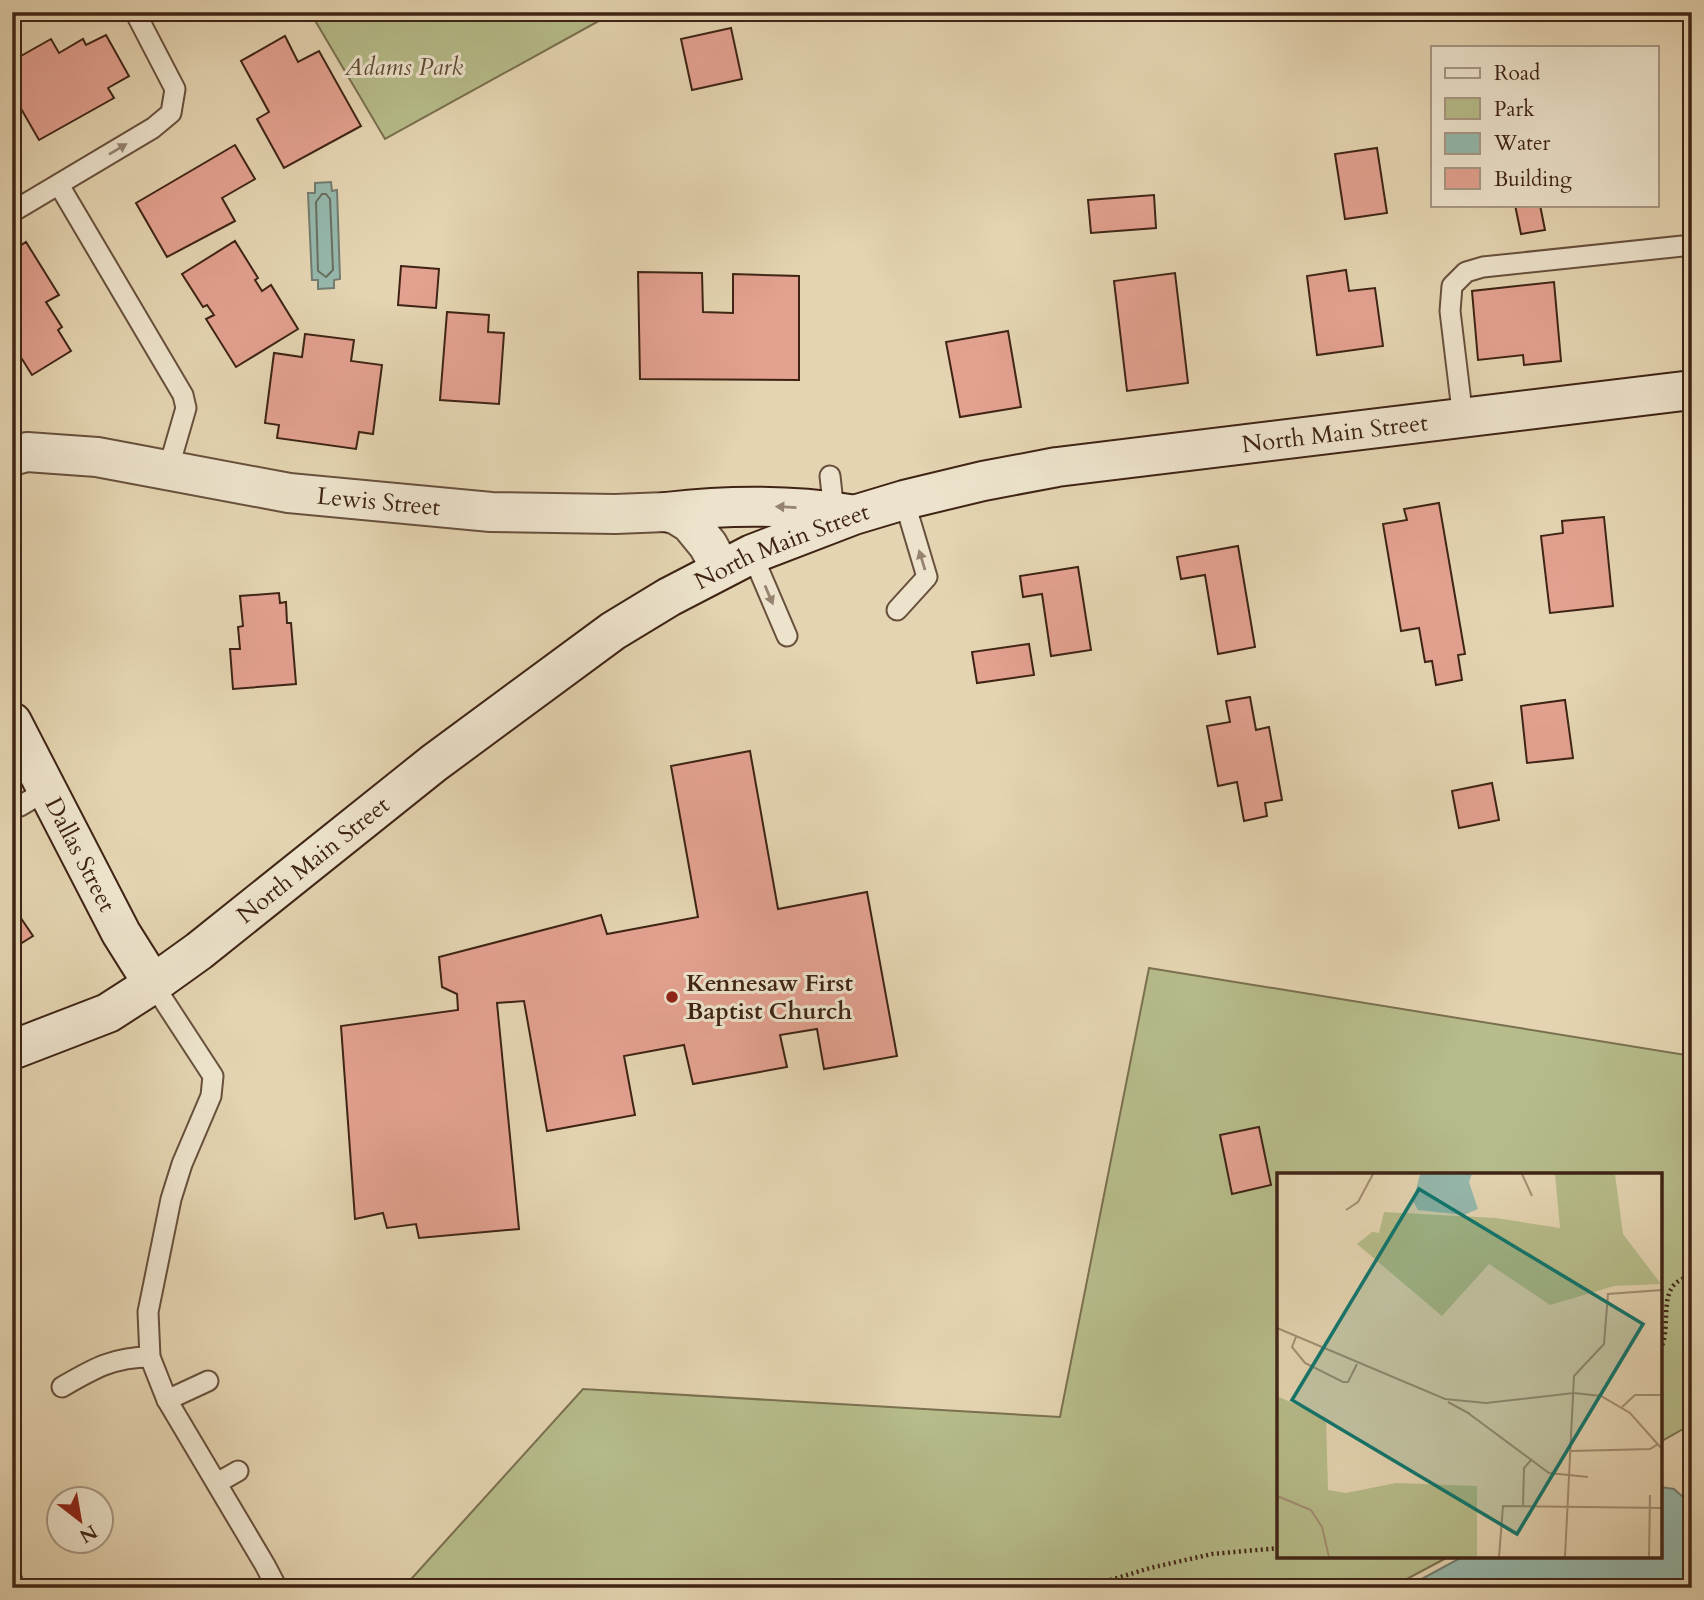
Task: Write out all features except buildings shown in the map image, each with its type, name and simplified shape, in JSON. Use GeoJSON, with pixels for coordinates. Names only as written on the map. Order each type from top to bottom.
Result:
{"type":"FeatureCollection","features":[{"type":"Feature","properties":{"kind":"main road","name":"North Main Street"},"geometry":{"type":"LineString","coordinates":[[12,1050],[108,1013],[153,984],[199,951],[434,763],[613,631],[839,501],[904,500],[1057,467],[1692,390]]}},
{"type":"Feature","properties":{"kind":"main road","name":"Lewis Street"},"geometry":{"type":"LineString","coordinates":[[12,456],[27,452],[97,457],[289,493],[491,512],[615,514],[839,501]]}},
{"type":"Feature","properties":{"kind":"main road"},"geometry":{"type":"LineString","coordinates":[[666,512],[690,523],[708,545],[736,562]]}},
{"type":"Feature","properties":{"kind":"main road","name":"Dallas Street"},"geometry":{"type":"LineString","coordinates":[[12,722],[34,798],[153,984]]}},
{"type":"Feature","properties":{"kind":"lane"},"geometry":{"type":"LineString","coordinates":[[12,212],[153,128],[171,113],[175,89],[135,12]]}},
{"type":"Feature","properties":{"kind":"lane"},"geometry":{"type":"LineString","coordinates":[[59,185],[183,395],[186,408],[168,470]]}},
{"type":"Feature","properties":{"kind":"lane"},"geometry":{"type":"LineString","coordinates":[[1463,419],[1450,311],[1452,286],[1466,272],[1520,262],[1692,245]]}},
{"type":"Feature","properties":{"kind":"lane"},"geometry":{"type":"LineString","coordinates":[[897,610],[927,577],[904,500]]}},
{"type":"Feature","properties":{"kind":"lane"},"geometry":{"type":"LineString","coordinates":[[736,562],[787,636]]}},
{"type":"Feature","properties":{"kind":"lane"},"geometry":{"type":"LineString","coordinates":[[153,984],[213,1076],[211,1096],[182,1164],[171,1199],[148,1312],[150,1357],[167,1400],[265,1564],[276,1588]]}},
{"type":"Feature","properties":{"kind":"lane"},"geometry":{"type":"LineString","coordinates":[[62,1387],[103,1364],[129,1357],[150,1357]]}},
{"type":"Feature","properties":{"kind":"lane"},"geometry":{"type":"LineString","coordinates":[[167,1400],[208,1381]]}},
{"type":"Feature","properties":{"kind":"lane"},"geometry":{"type":"LineString","coordinates":[[217,1483],[238,1471]]}},
{"type":"Feature","properties":{"kind":"path"},"geometry":{"type":"LineString","coordinates":[[1662,1346],[1666,1339],[1668,1292],[1681,1278],[1692,1276]]}},
{"type":"Feature","properties":{"kind":"path"},"geometry":{"type":"LineString","coordinates":[[1084,1588],[1212,1553],[1277,1548]]}},
{"type":"Feature","properties":{"kind":"path"},"geometry":{"type":"LineString","coordinates":[[12,1550],[24,1588]]}},
{"type":"Feature","properties":{"kind":"green space","name":"Adams Park"},"geometry":{"type":"Polygon","coordinates":[[[310,12],[615,12],[385,139],[310,12]]]}},
{"type":"Feature","properties":{"kind":"green space"},"geometry":{"type":"Polygon","coordinates":[[[1149,968],[1692,1056],[1692,1424],[1662,1441],[1662,1173],[1277,1173],[1277,1558],[1446,1558],[1390,1588],[403,1588],[583,1389],[1060,1417],[1149,968]]]}},
{"type":"Feature","properties":{"kind":"water"},"geometry":{"type":"Polygon","coordinates":[[[331,182],[332,191],[337,190],[340,279],[334,280],[334,288],[318,289],[318,280],[312,280],[308,193],[315,193],[315,183],[331,182]]]}},
{"type":"Feature","properties":{"kind":"water"},"geometry":{"type":"Polygon","coordinates":[[[1662,1487],[1674,1489],[1692,1505],[1692,1588],[1405,1588],[1460,1558],[1662,1558],[1662,1487]]]}},
{"type":"Feature","properties":{"kind":"place","name":"Kennesaw First Baptist Church"},"geometry":{"type":"Point","coordinates":[672,997]}}]}
